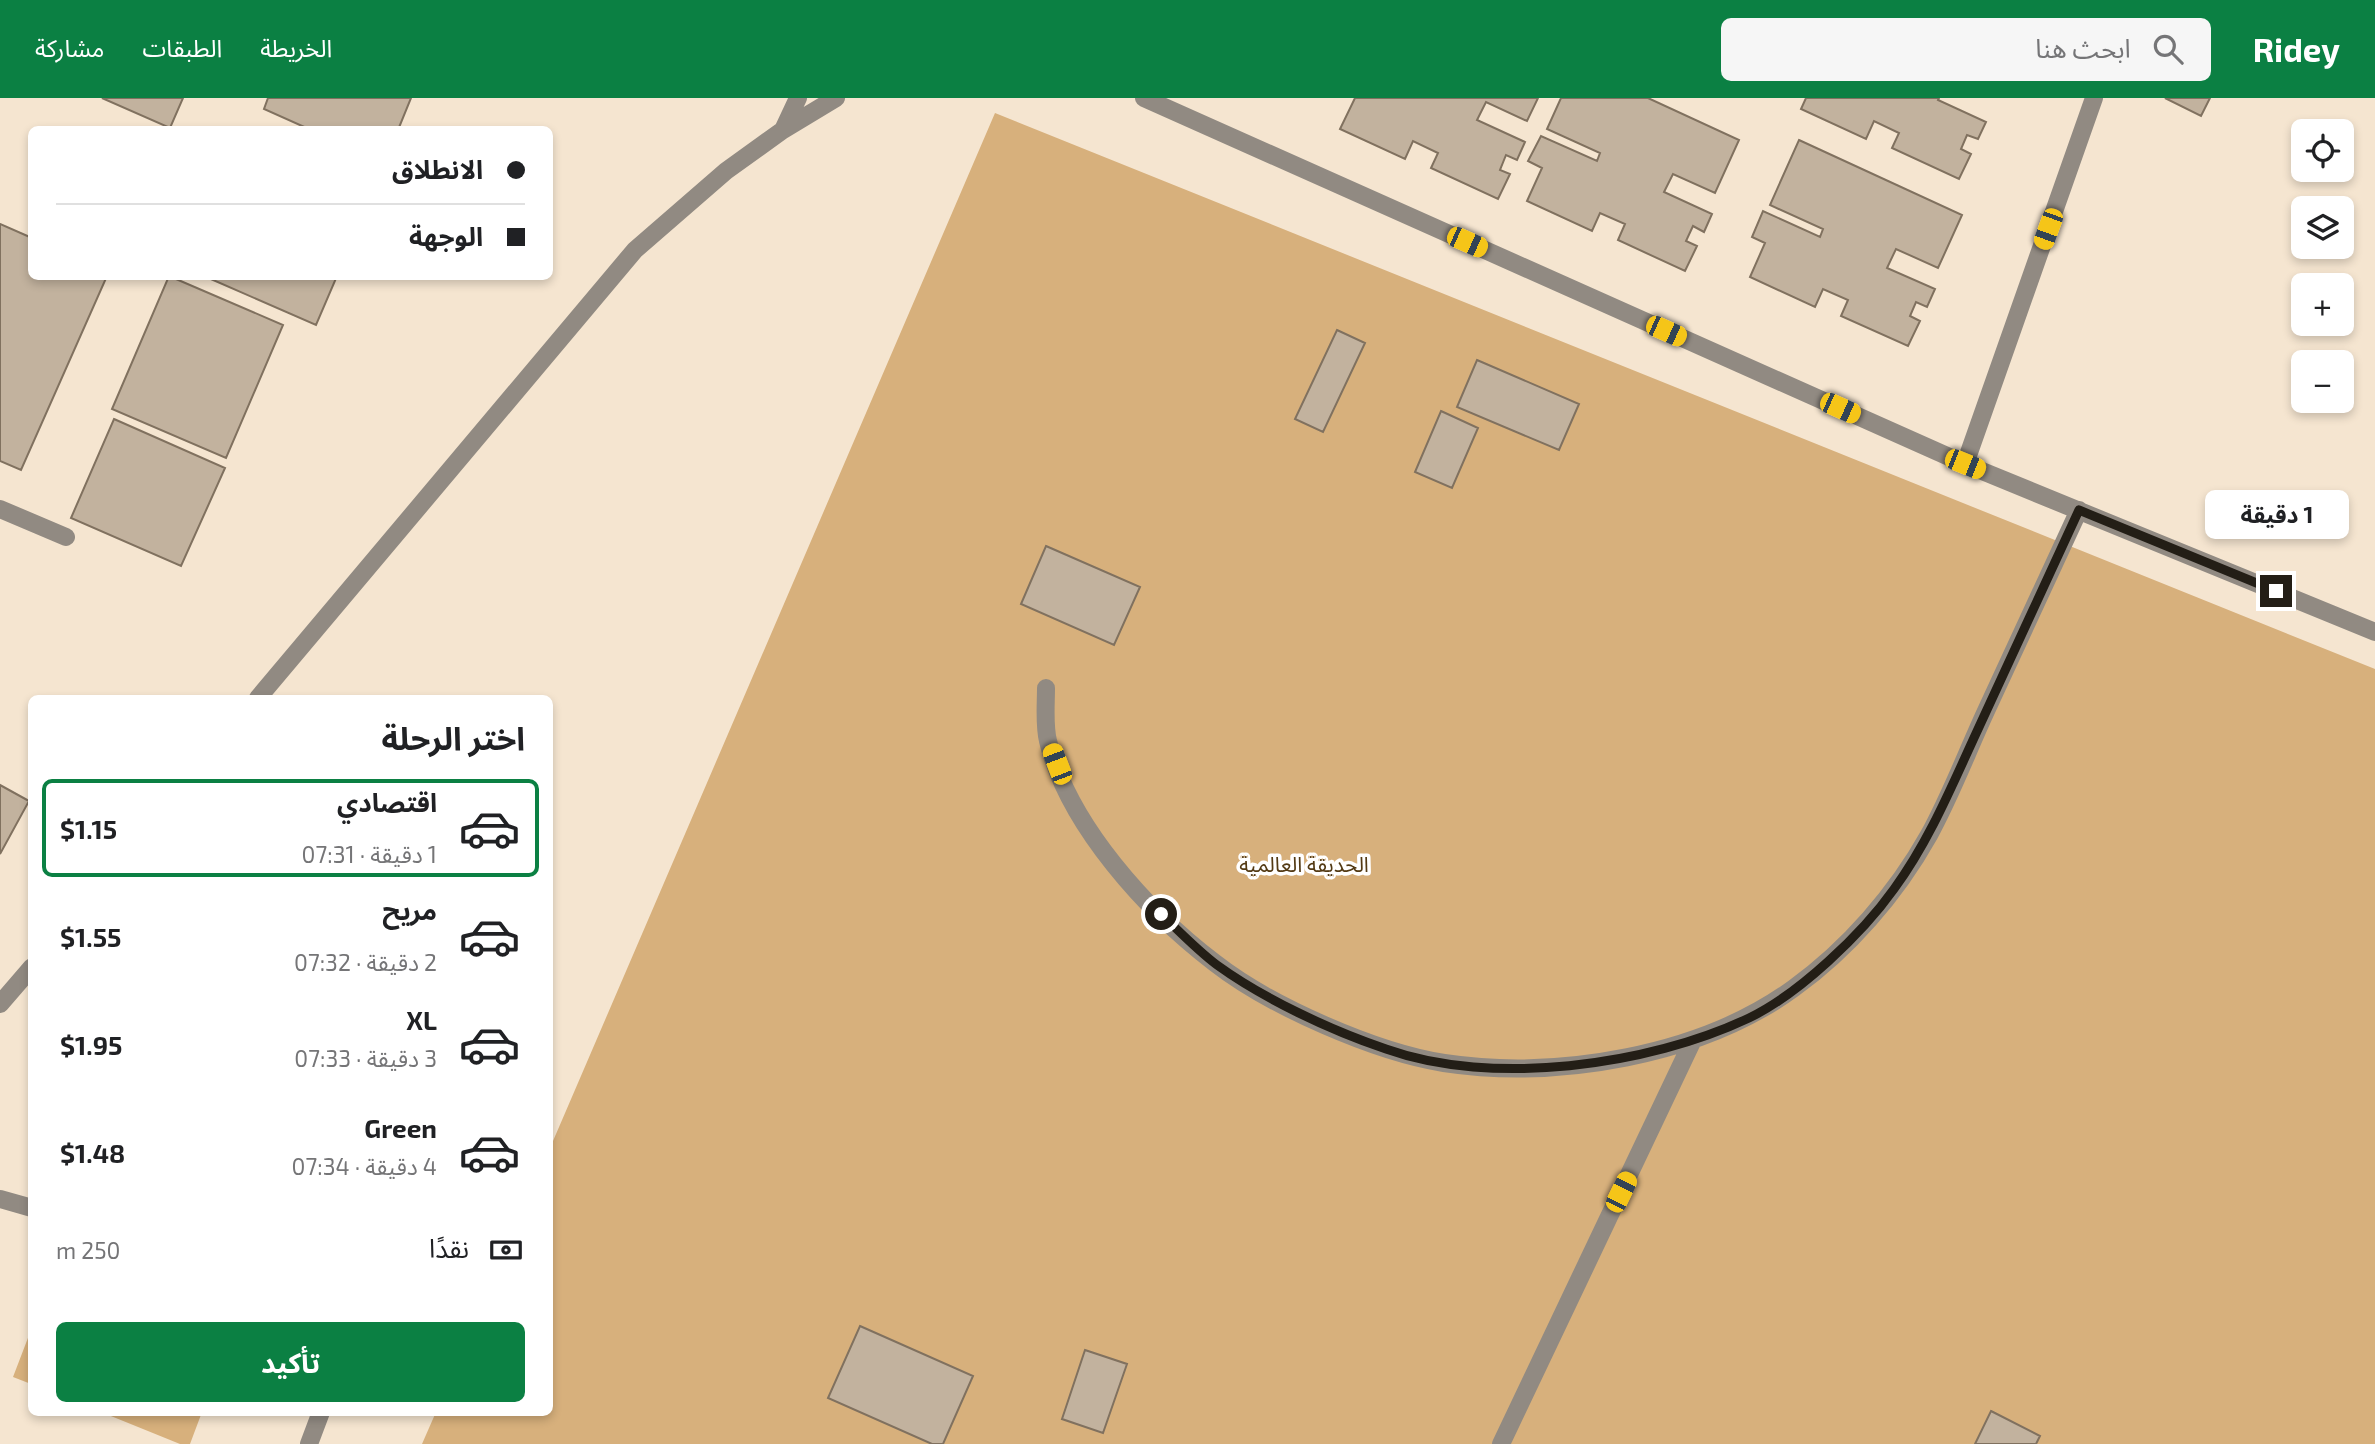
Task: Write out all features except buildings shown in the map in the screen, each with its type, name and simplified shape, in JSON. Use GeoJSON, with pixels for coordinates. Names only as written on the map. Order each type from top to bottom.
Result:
{"type":"FeatureCollection","features":[{"type":"Feature","properties":{"kind":"street"},"geometry":{"type":"LineString","coordinates":[[783,130],[798,98]]}},
{"type":"Feature","properties":{"kind":"street"},"geometry":{"type":"LineString","coordinates":[[261,695],[635,250],[679,209],[783,130],[836,98]]}},
{"type":"Feature","properties":{"kind":"street"},"geometry":{"type":"LineString","coordinates":[[1144,98],[1965,464],[2375,632]]}},
{"type":"Feature","properties":{"kind":"street"},"geometry":{"type":"LineString","coordinates":[[1965,464],[2094,98]]}},
{"type":"Feature","properties":{"kind":"street"},"geometry":{"type":"LineString","coordinates":[[0,509],[66,537]]}},
{"type":"Feature","properties":{"kind":"street"},"geometry":{"type":"LineString","coordinates":[[1046,688],[1048,740],[1066,787],[1096,842],[1142,897],[1216,964],[1283,1004],[1387,1050],[1445,1063],[1516,1068],[1629,1057],[1693,1040],[1751,1017],[1796,987],[1841,947],[1893,891],[1929,835],[2079,510]]}},
{"type":"Feature","properties":{"kind":"street"},"geometry":{"type":"LineString","coordinates":[[0,1004],[28,972]]}},
{"type":"Feature","properties":{"kind":"street"},"geometry":{"type":"LineString","coordinates":[[1501,1444],[1693,1040]]}},
{"type":"Feature","properties":{"kind":"street"},"geometry":{"type":"LineString","coordinates":[[0,1199],[28,1207]]}},
{"type":"Feature","properties":{"kind":"street"},"geometry":{"type":"LineString","coordinates":[[309,1444],[320,1416]]}},
{"type":"Feature","properties":{"kind":"green space","name":"الحديقة العالمية"},"geometry":{"type":"Polygon","coordinates":[[[995,113],[2375,669],[2375,1444],[422,1444],[434,1416],[553,1416],[553,1141],[995,113]]]}},
{"type":"Feature","properties":{"kind":"green space"},"geometry":{"type":"Polygon","coordinates":[[[28,1338],[28,1383],[13,1377],[28,1338]]]}},
{"type":"Feature","properties":{"kind":"green space"},"geometry":{"type":"Polygon","coordinates":[[[111,1416],[200,1416],[190,1444],[180,1444],[111,1416]]]}},
{"type":"Feature","properties":{"kind":"route"},"geometry":{"type":"LineString","coordinates":[[1161,914],[1216,964],[1283,1004],[1387,1050],[1445,1063],[1516,1068],[1629,1057],[1693,1040],[1751,1017],[1796,987],[1841,947],[1893,891],[1929,835],[2079,510],[2276,591]]}}]}
